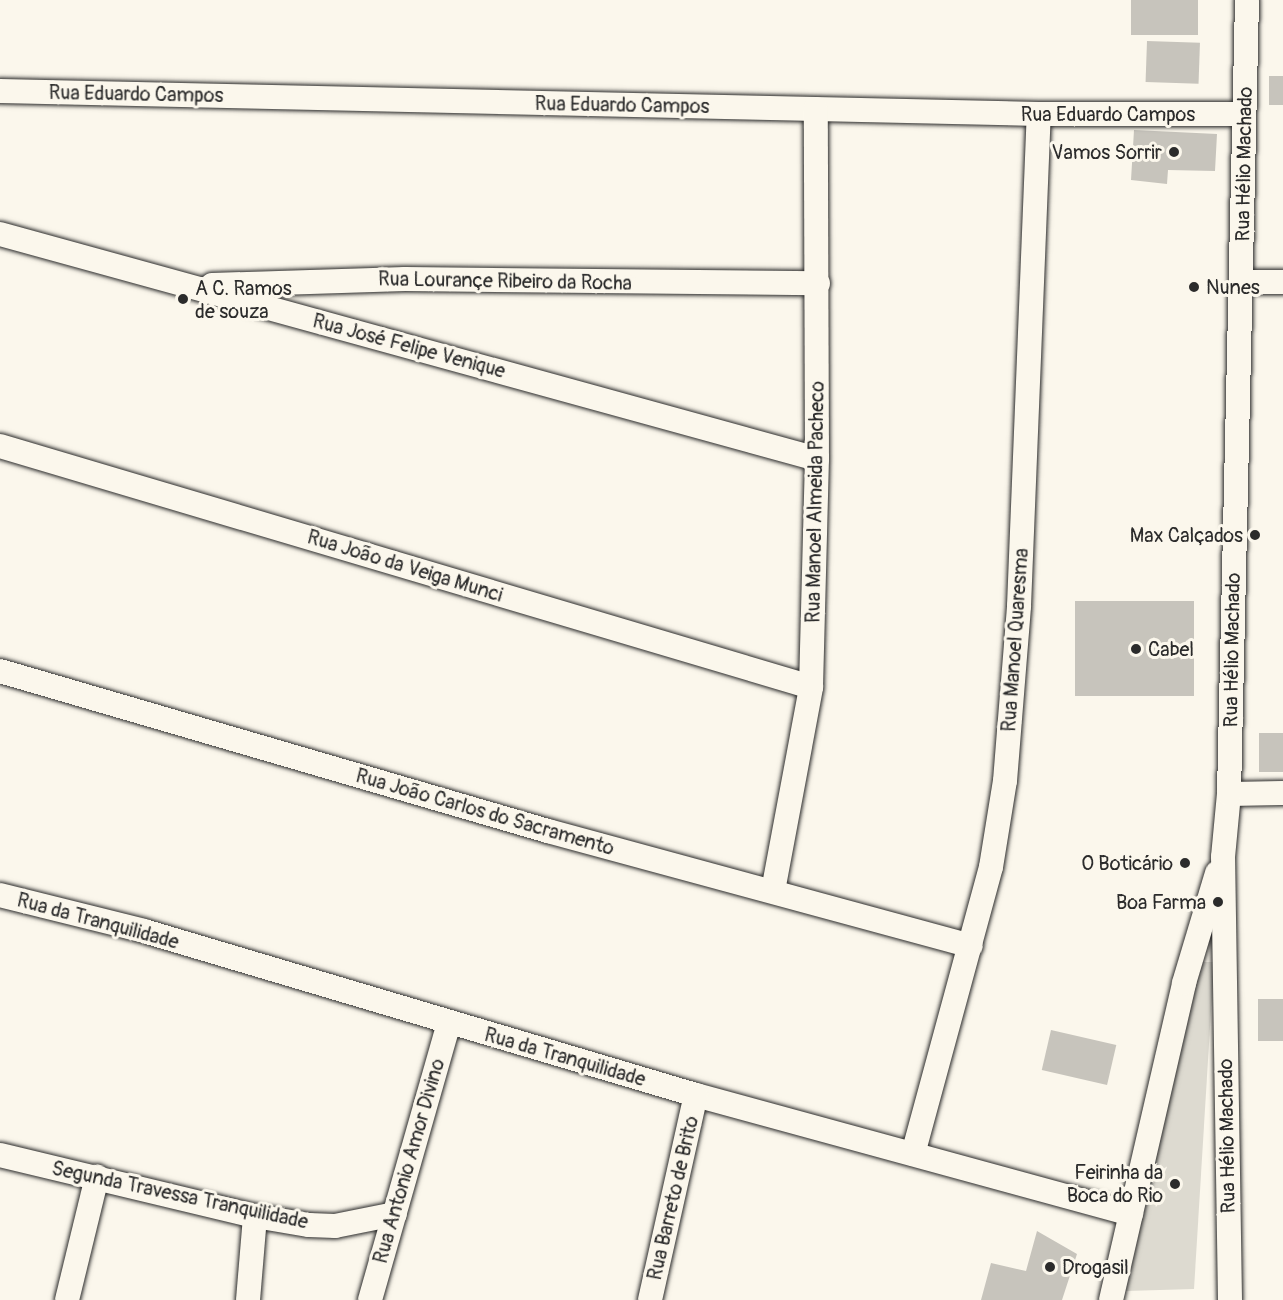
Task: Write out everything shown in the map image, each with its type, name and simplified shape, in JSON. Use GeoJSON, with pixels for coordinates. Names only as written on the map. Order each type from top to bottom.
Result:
{"type":"FeatureCollection","features":[{"type":"Feature","properties":{"kind":"street","name":"Rua Hélio Machado"},"geometry":{"type":"LineString","coordinates":[[1230,1300],[1223,856],[1229,794],[1247,0]]}},
{"type":"Feature","properties":{"kind":"street","name":"Rua Eduardo Campos"},"geometry":{"type":"LineString","coordinates":[[0,91],[816,110],[1039,114],[1244,114]]}},
{"type":"Feature","properties":{"kind":"street","name":"Rua Manoel Almeida Pacheco"},"geometry":{"type":"LineString","coordinates":[[773,891],[811,687],[818,459],[816,110]]}},
{"type":"Feature","properties":{"kind":"street","name":"Rua Manoel Quaresma"},"geometry":{"type":"LineString","coordinates":[[913,1154],[991,867],[1011,718],[1039,114]]}},
{"type":"Feature","properties":{"kind":"street","name":"Rua José Felipe Venique"},"geometry":{"type":"LineString","coordinates":[[0,234],[818,459]]}},
{"type":"Feature","properties":{"kind":"street","name":"Rua Lourançe Ribeiro da Rocha"},"geometry":{"type":"LineString","coordinates":[[191,286],[405,279],[818,283]]}},
{"type":"Feature","properties":{"kind":"street"},"geometry":{"type":"LineString","coordinates":[[1242,282],[1283,282]]}},
{"type":"Feature","properties":{"kind":"street","name":"Rua João da Veiga Munci"},"geometry":{"type":"LineString","coordinates":[[0,446],[811,687]]}},
{"type":"Feature","properties":{"kind":"street","name":"Rua João Carlos do Sacramento"},"geometry":{"type":"LineString","coordinates":[[0,671],[548,831],[971,946]]}},
{"type":"Feature","properties":{"kind":"street"},"geometry":{"type":"LineString","coordinates":[[1229,794],[1283,793]]}},
{"type":"Feature","properties":{"kind":"street"},"geometry":{"type":"LineString","coordinates":[[1111,1300],[1184,982],[1223,856]]}},
{"type":"Feature","properties":{"kind":"street","name":"Rua da Tranquilidade"},"geometry":{"type":"LineString","coordinates":[[0,895],[144,932],[696,1095],[1131,1214]]}},
{"type":"Feature","properties":{"kind":"street","name":"Rua Antonio Amor Divino"},"geometry":{"type":"LineString","coordinates":[[370,1300],[449,1023]]}},
{"type":"Feature","properties":{"kind":"street","name":"Rua Barreto de Brito"},"geometry":{"type":"LineString","coordinates":[[650,1300],[696,1095]]}},
{"type":"Feature","properties":{"kind":"street","name":"Segunda Travessa Tranquilidade"},"geometry":{"type":"LineString","coordinates":[[0,1155],[255,1216],[335,1226],[395,1214]]}},
{"type":"Feature","properties":{"kind":"street"},"geometry":{"type":"LineString","coordinates":[[67,1300],[97,1177]]}},
{"type":"Feature","properties":{"kind":"street"},"geometry":{"type":"LineString","coordinates":[[248,1300],[255,1216]]}},
{"type":"Feature","properties":{"kind":"shaded area"},"geometry":{"type":"Polygon","coordinates":[[[1200,962],[1214,962],[1194,1289],[1126,1291],[1200,962]]]}},
{"type":"Feature","properties":{"kind":"building"},"geometry":{"type":"Polygon","coordinates":[[[1131,0],[1198,0],[1198,35],[1131,35],[1131,0]]]}},
{"type":"Feature","properties":{"kind":"building"},"geometry":{"type":"Polygon","coordinates":[[[1147,41],[1200,43],[1199,84],[1146,82],[1147,41]]]}},
{"type":"Feature","properties":{"kind":"building"},"geometry":{"type":"Polygon","coordinates":[[[1269,76],[1283,76],[1283,105],[1269,105],[1269,76]]]}},
{"type":"Feature","properties":{"kind":"building","name":"Vamos Sorrir"},"geometry":{"type":"Polygon","coordinates":[[[1134,130],[1217,134],[1215,171],[1168,170],[1167,184],[1131,180],[1134,130]]]}},
{"type":"Feature","properties":{"kind":"building","name":"Cabel"},"geometry":{"type":"Polygon","coordinates":[[[1075,601],[1194,601],[1194,696],[1075,696],[1075,601]]]}},
{"type":"Feature","properties":{"kind":"building"},"geometry":{"type":"Polygon","coordinates":[[[1259,733],[1283,733],[1283,772],[1259,772],[1259,733]]]}},
{"type":"Feature","properties":{"kind":"building"},"geometry":{"type":"Polygon","coordinates":[[[1258,999],[1283,999],[1283,1041],[1258,1041],[1258,999]]]}},
{"type":"Feature","properties":{"kind":"building"},"geometry":{"type":"Polygon","coordinates":[[[1051,1030],[1116,1045],[1107,1085],[1042,1070],[1051,1030]]]}},
{"type":"Feature","properties":{"kind":"building","name":"Drogasil"},"geometry":{"type":"Polygon","coordinates":[[[1037,1231],[1077,1254],[1062,1300],[981,1300],[991,1263],[1026,1271],[1037,1231]]]}},
{"type":"Feature","properties":{"kind":"place","name":"Vamos Sorrir"},"geometry":{"type":"Point","coordinates":[1174,152]}},
{"type":"Feature","properties":{"kind":"place","name":"Nunes"},"geometry":{"type":"Point","coordinates":[1194,287]}},
{"type":"Feature","properties":{"kind":"place","name":"A C. Ramos de souza"},"geometry":{"type":"Point","coordinates":[183,299]}},
{"type":"Feature","properties":{"kind":"place","name":"Max Calçados"},"geometry":{"type":"Point","coordinates":[1255,535]}},
{"type":"Feature","properties":{"kind":"place","name":"Cabel"},"geometry":{"type":"Point","coordinates":[1136,649]}},
{"type":"Feature","properties":{"kind":"place","name":"O Boticário"},"geometry":{"type":"Point","coordinates":[1185,863]}},
{"type":"Feature","properties":{"kind":"place","name":"Boa Farma"},"geometry":{"type":"Point","coordinates":[1218,902]}},
{"type":"Feature","properties":{"kind":"place","name":"Feirinha da Boca do Rio"},"geometry":{"type":"Point","coordinates":[1175,1184]}},
{"type":"Feature","properties":{"kind":"place","name":"Drogasil"},"geometry":{"type":"Point","coordinates":[1050,1267]}}]}
